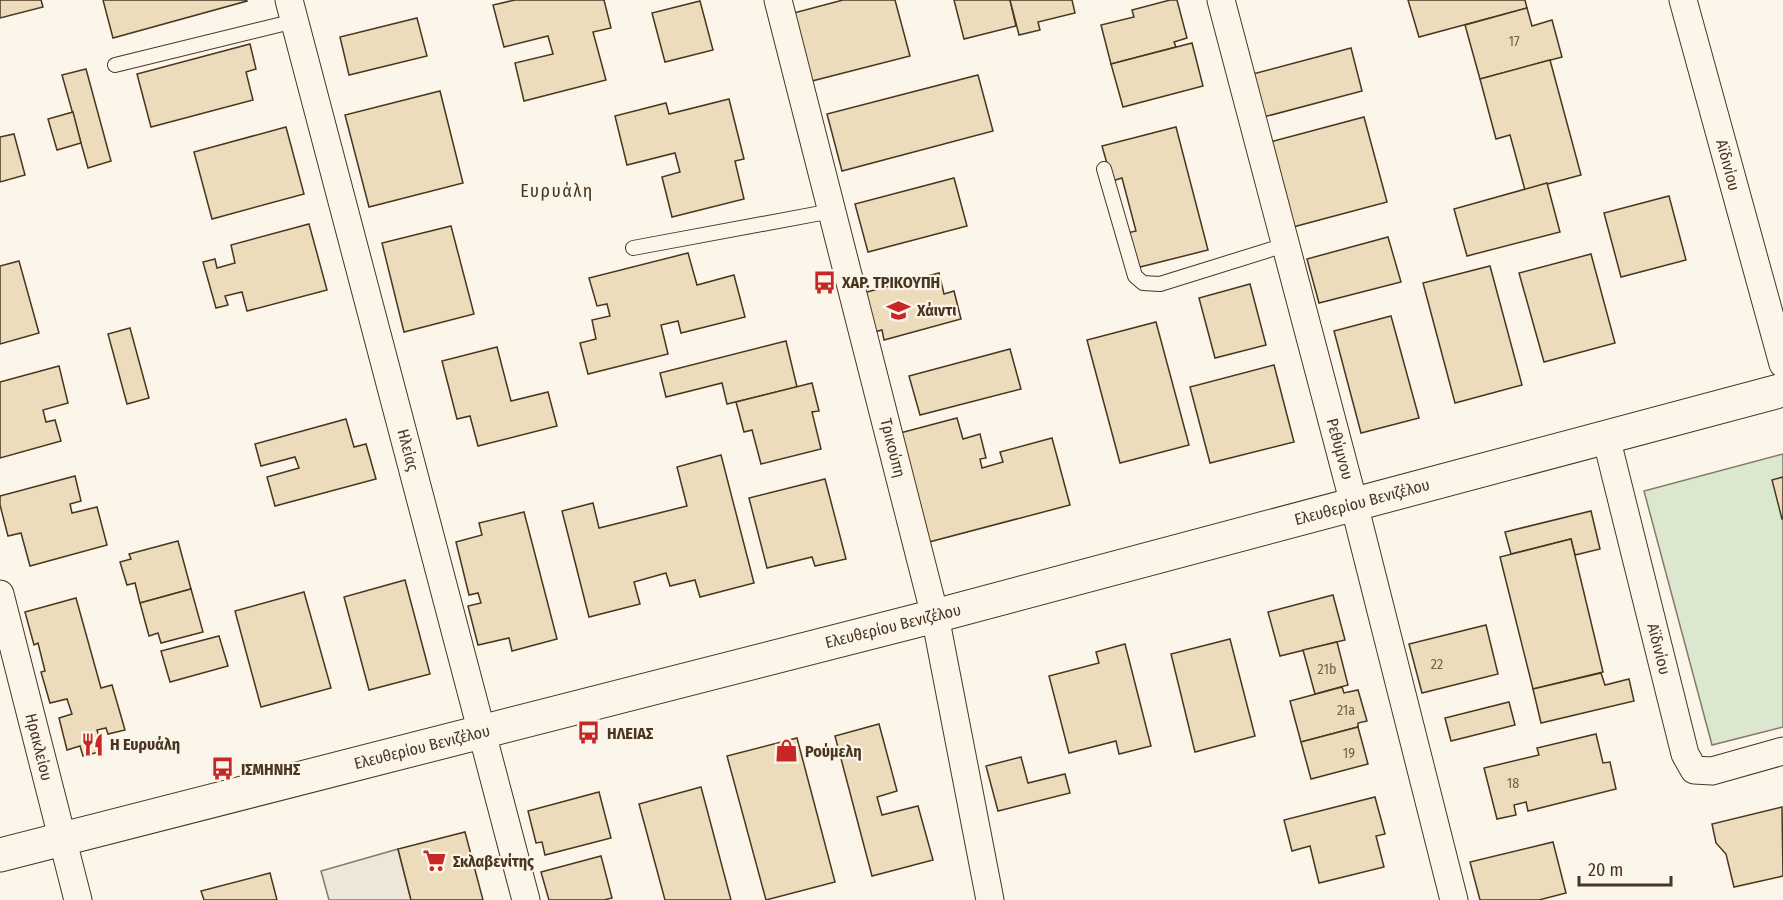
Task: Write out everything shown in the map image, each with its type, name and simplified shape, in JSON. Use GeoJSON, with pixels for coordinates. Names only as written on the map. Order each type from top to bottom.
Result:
{"type":"FeatureCollection","features":[{"type":"Feature","properties":{"kind":"street","name":"Τρικούπη"},"geometry":{"type":"LineString","coordinates":[[778,0],[936,616],[990,900]]}},
{"type":"Feature","properties":{"kind":"street","name":"Ρεθύμνου"},"geometry":{"type":"LineString","coordinates":[[1221,0],[1354,504],[1454,900]]}},
{"type":"Feature","properties":{"kind":"street","name":"Αϊδινίου"},"geometry":{"type":"LineString","coordinates":[[1683,0],[1783,364]]}},
{"type":"Feature","properties":{"kind":"street","name":"Ηλείας"},"geometry":{"type":"LineString","coordinates":[[292,10],[526,900]]}},
{"type":"Feature","properties":{"kind":"street","name":"Ελευθερίου Βενιζέλου"},"geometry":{"type":"LineString","coordinates":[[0,855],[936,616],[1783,390]]}},
{"type":"Feature","properties":{"kind":"street","name":"Αϊδινίου"},"geometry":{"type":"LineString","coordinates":[[1606,437],[1685,754],[1694,770],[1712,771],[1783,751]]}},
{"type":"Feature","properties":{"kind":"street","name":"Ηρακλείου"},"geometry":{"type":"LineString","coordinates":[[0,594],[78,900]]}},
{"type":"Feature","properties":{"kind":"lane"},"geometry":{"type":"LineString","coordinates":[[115,65],[292,10]]}},
{"type":"Feature","properties":{"kind":"lane"},"geometry":{"type":"LineString","coordinates":[[1104,169],[1136,276],[1143,283],[1160,284],[1285,245]]}},
{"type":"Feature","properties":{"kind":"lane"},"geometry":{"type":"LineString","coordinates":[[633,248],[832,212]]}},
{"type":"Feature","properties":{"kind":"green space"},"geometry":{"type":"Polygon","coordinates":[[[1783,454],[1783,727],[1712,745],[1644,491],[1783,454]]]}},
{"type":"Feature","properties":{"kind":"shaded area"},"geometry":{"type":"Polygon","coordinates":[[[398,849],[411,900],[329,900],[321,871],[398,849]]]}},
{"type":"Feature","properties":{"kind":"building"},"geometry":{"type":"Polygon","coordinates":[[[0,0],[41,0],[43,7],[0,18],[0,0]]]}},
{"type":"Feature","properties":{"kind":"building"},"geometry":{"type":"Polygon","coordinates":[[[103,0],[246,0],[247,1],[113,38],[103,0]]]}},
{"type":"Feature","properties":{"kind":"building"},"geometry":{"type":"Polygon","coordinates":[[[515,0],[604,0],[611,28],[593,32],[606,80],[524,101],[515,63],[553,54],[548,36],[504,47],[493,5],[515,0]]]}},
{"type":"Feature","properties":{"kind":"building"},"geometry":{"type":"Polygon","coordinates":[[[843,0],[895,0],[910,56],[808,82],[790,14],[843,0]]]}},
{"type":"Feature","properties":{"kind":"building"},"geometry":{"type":"Polygon","coordinates":[[[954,0],[1010,0],[1016,26],[964,39],[954,0]]]}},
{"type":"Feature","properties":{"kind":"building"},"geometry":{"type":"Polygon","coordinates":[[[1010,0],[1072,0],[1075,13],[1038,22],[1040,30],[1019,35],[1010,0]]]}},
{"type":"Feature","properties":{"kind":"building"},"geometry":{"type":"Polygon","coordinates":[[[1177,0],[1187,38],[1174,42],[1176,47],[1111,64],[1101,25],[1134,17],[1132,10],[1177,0]]]}},
{"type":"Feature","properties":{"kind":"building"},"geometry":{"type":"Polygon","coordinates":[[[1408,0],[1525,0],[1527,8],[1419,37],[1408,0]]]}},
{"type":"Feature","properties":{"kind":"building"},"geometry":{"type":"Polygon","coordinates":[[[700,1],[713,50],[665,62],[652,13],[700,1]]]}},
{"type":"Feature","properties":{"kind":"building"},"geometry":{"type":"Polygon","coordinates":[[[1527,8],[1532,26],[1552,20],[1562,57],[1480,79],[1465,25],[1527,8]]]}},
{"type":"Feature","properties":{"kind":"building"},"geometry":{"type":"Polygon","coordinates":[[[417,18],[427,56],[349,75],[340,37],[417,18]]]}},
{"type":"Feature","properties":{"kind":"building"},"geometry":{"type":"Polygon","coordinates":[[[1192,43],[1203,86],[1123,107],[1111,64],[1192,43]]]}},
{"type":"Feature","properties":{"kind":"building"},"geometry":{"type":"Polygon","coordinates":[[[250,44],[256,69],[246,72],[253,100],[151,127],[137,74],[250,44]]]}},
{"type":"Feature","properties":{"kind":"building"},"geometry":{"type":"Polygon","coordinates":[[[1351,48],[1362,91],[1260,118],[1249,75],[1351,48]]]}},
{"type":"Feature","properties":{"kind":"building"},"geometry":{"type":"Polygon","coordinates":[[[1550,60],[1581,175],[1525,190],[1510,135],[1496,139],[1480,79],[1550,60]]]}},
{"type":"Feature","properties":{"kind":"building"},"geometry":{"type":"Polygon","coordinates":[[[86,69],[111,161],[88,168],[62,75],[86,69]]]}},
{"type":"Feature","properties":{"kind":"building"},"geometry":{"type":"Polygon","coordinates":[[[978,75],[993,131],[842,171],[827,114],[978,75]]]}},
{"type":"Feature","properties":{"kind":"building"},"geometry":{"type":"Polygon","coordinates":[[[440,91],[463,183],[369,207],[345,115],[440,91]]]}},
{"type":"Feature","properties":{"kind":"building"},"geometry":{"type":"Polygon","coordinates":[[[729,99],[744,159],[735,161],[744,199],[672,217],[662,177],[680,172],[675,153],[627,165],[615,116],[666,103],[669,114],[729,99]]]}},
{"type":"Feature","properties":{"kind":"building"},"geometry":{"type":"Polygon","coordinates":[[[73,112],[81,143],[57,150],[48,119],[73,112]]]}},
{"type":"Feature","properties":{"kind":"building"},"geometry":{"type":"Polygon","coordinates":[[[1364,117],[1387,202],[1293,227],[1270,142],[1364,117]]]}},
{"type":"Feature","properties":{"kind":"building"},"geometry":{"type":"Polygon","coordinates":[[[286,127],[304,194],[212,219],[194,152],[286,127]]]}},
{"type":"Feature","properties":{"kind":"building"},"geometry":{"type":"Polygon","coordinates":[[[1176,127],[1208,250],[1136,268],[1127,233],[1136,231],[1122,178],[1112,181],[1102,146],[1176,127]]]}},
{"type":"Feature","properties":{"kind":"building"},"geometry":{"type":"Polygon","coordinates":[[[14,134],[25,175],[0,182],[0,137],[14,134]]]}},
{"type":"Feature","properties":{"kind":"building"},"geometry":{"type":"Polygon","coordinates":[[[954,178],[967,226],[868,252],[855,204],[954,178]]]}},
{"type":"Feature","properties":{"kind":"building"},"geometry":{"type":"Polygon","coordinates":[[[1547,183],[1560,232],[1467,256],[1454,209],[1547,183]]]}},
{"type":"Feature","properties":{"kind":"building"},"geometry":{"type":"Polygon","coordinates":[[[1669,196],[1686,260],[1621,277],[1604,213],[1669,196]]]}},
{"type":"Feature","properties":{"kind":"building"},"geometry":{"type":"Polygon","coordinates":[[[309,224],[327,290],[247,311],[242,292],[225,296],[228,305],[216,308],[203,262],[215,259],[217,268],[235,263],[231,245],[309,224]]]}},
{"type":"Feature","properties":{"kind":"building"},"geometry":{"type":"Polygon","coordinates":[[[451,226],[474,314],[404,332],[382,243],[451,226]]]}},
{"type":"Feature","properties":{"kind":"building"},"geometry":{"type":"Polygon","coordinates":[[[1388,237],[1401,282],[1319,303],[1307,259],[1388,237]]]}},
{"type":"Feature","properties":{"kind":"building"},"geometry":{"type":"Polygon","coordinates":[[[688,253],[697,285],[734,275],[745,317],[681,333],[678,321],[661,325],[668,354],[588,374],[580,343],[596,339],[592,320],[610,316],[607,304],[597,306],[589,278],[688,253]]]}},
{"type":"Feature","properties":{"kind":"building"},"geometry":{"type":"Polygon","coordinates":[[[1591,254],[1615,343],[1544,362],[1519,273],[1591,254]]]}},
{"type":"Feature","properties":{"kind":"building"},"geometry":{"type":"Polygon","coordinates":[[[19,261],[39,333],[0,344],[0,266],[19,261]]]}},
{"type":"Feature","properties":{"kind":"building"},"geometry":{"type":"Polygon","coordinates":[[[1490,266],[1522,385],[1455,403],[1423,283],[1490,266]]]}},
{"type":"Feature","properties":{"kind":"building"},"geometry":{"type":"Polygon","coordinates":[[[939,273],[944,294],[954,291],[961,319],[884,340],[882,330],[874,332],[863,293],[939,273]]]}},
{"type":"Feature","properties":{"kind":"building"},"geometry":{"type":"Polygon","coordinates":[[[1250,284],[1266,345],[1215,358],[1199,298],[1250,284]]]}},
{"type":"Feature","properties":{"kind":"building"},"geometry":{"type":"Polygon","coordinates":[[[1391,316],[1419,418],[1361,433],[1334,331],[1391,316]]]}},
{"type":"Feature","properties":{"kind":"building"},"geometry":{"type":"Polygon","coordinates":[[[1156,322],[1189,445],[1120,463],[1087,340],[1156,322]]]}},
{"type":"Feature","properties":{"kind":"building"},"geometry":{"type":"Polygon","coordinates":[[[130,328],[149,398],[127,404],[108,334],[130,328]]]}},
{"type":"Feature","properties":{"kind":"building"},"geometry":{"type":"Polygon","coordinates":[[[786,341],[797,387],[727,404],[722,383],[666,397],[660,373],[786,341]]]}},
{"type":"Feature","properties":{"kind":"building"},"geometry":{"type":"Polygon","coordinates":[[[497,347],[511,401],[548,392],[557,426],[478,446],[470,416],[457,419],[442,361],[497,347]]]}},
{"type":"Feature","properties":{"kind":"building"},"geometry":{"type":"Polygon","coordinates":[[[1010,349],[1021,389],[920,415],[909,376],[1010,349]]]}},
{"type":"Feature","properties":{"kind":"building"},"geometry":{"type":"Polygon","coordinates":[[[1274,365],[1294,442],[1210,463],[1190,387],[1274,365]]]}},
{"type":"Feature","properties":{"kind":"building"},"geometry":{"type":"Polygon","coordinates":[[[59,366],[68,403],[43,410],[46,422],[55,420],[61,441],[0,458],[0,382],[59,366]]]}},
{"type":"Feature","properties":{"kind":"building"},"geometry":{"type":"Polygon","coordinates":[[[812,383],[819,411],[812,412],[821,449],[761,464],[752,430],[744,432],[736,402],[812,383]]]}},
{"type":"Feature","properties":{"kind":"building"},"geometry":{"type":"Polygon","coordinates":[[[957,418],[963,439],[980,434],[986,458],[980,459],[982,468],[1003,462],[1000,452],[1052,438],[1070,505],[929,542],[900,433],[957,418]]]}},
{"type":"Feature","properties":{"kind":"building"},"geometry":{"type":"Polygon","coordinates":[[[346,419],[354,447],[366,444],[376,479],[275,506],[267,477],[299,468],[295,457],[261,466],[255,444],[346,419]]]}},
{"type":"Feature","properties":{"kind":"building"},"geometry":{"type":"Polygon","coordinates":[[[721,455],[754,583],[700,597],[695,580],[670,586],[666,573],[634,582],[640,604],[589,617],[562,511],[593,503],[599,528],[687,506],[677,467],[721,455]]]}},
{"type":"Feature","properties":{"kind":"building"},"geometry":{"type":"Polygon","coordinates":[[[75,476],[81,501],[70,504],[72,513],[97,507],[107,545],[30,566],[21,533],[8,536],[0,496],[75,476]]]}},
{"type":"Feature","properties":{"kind":"building"},"geometry":{"type":"Polygon","coordinates":[[[1783,477],[1783,518],[1782,519],[1772,480],[1783,477]]]}},
{"type":"Feature","properties":{"kind":"building"},"geometry":{"type":"Polygon","coordinates":[[[825,479],[846,559],[815,566],[812,557],[767,568],[749,498],[825,479]]]}},
{"type":"Feature","properties":{"kind":"building"},"geometry":{"type":"Polygon","coordinates":[[[1591,511],[1600,549],[1575,555],[1571,539],[1511,554],[1505,532],[1591,511]]]}},
{"type":"Feature","properties":{"kind":"building"},"geometry":{"type":"Polygon","coordinates":[[[524,512],[557,639],[512,651],[509,638],[478,645],[468,606],[481,603],[478,593],[469,595],[456,542],[482,535],[479,523],[524,512]]]}},
{"type":"Feature","properties":{"kind":"building"},"geometry":{"type":"Polygon","coordinates":[[[1571,539],[1603,672],[1533,689],[1500,557],[1571,539]]]}},
{"type":"Feature","properties":{"kind":"building"},"geometry":{"type":"Polygon","coordinates":[[[178,541],[191,589],[140,603],[135,583],[127,585],[120,562],[131,559],[129,554],[178,541]]]}},
{"type":"Feature","properties":{"kind":"building"},"geometry":{"type":"Polygon","coordinates":[[[405,580],[430,674],[369,690],[344,597],[405,580]]]}},
{"type":"Feature","properties":{"kind":"building"},"geometry":{"type":"Polygon","coordinates":[[[191,589],[203,632],[161,643],[158,633],[149,636],[140,603],[191,589]]]}},
{"type":"Feature","properties":{"kind":"building"},"geometry":{"type":"Polygon","coordinates":[[[304,592],[331,688],[261,707],[235,611],[304,592]]]}},
{"type":"Feature","properties":{"kind":"building"},"geometry":{"type":"Polygon","coordinates":[[[1333,595],[1345,640],[1280,656],[1268,612],[1333,595]]]}},
{"type":"Feature","properties":{"kind":"building"},"geometry":{"type":"Polygon","coordinates":[[[76,598],[101,688],[112,685],[125,730],[108,734],[106,728],[97,730],[103,751],[83,756],[80,746],[67,750],[59,718],[72,714],[67,699],[50,703],[41,672],[45,671],[38,643],[34,645],[25,612],[76,598]]]}},
{"type":"Feature","properties":{"kind":"building"},"geometry":{"type":"Polygon","coordinates":[[[1486,625],[1498,674],[1422,693],[1409,644],[1486,625]]]}},
{"type":"Feature","properties":{"kind":"building"},"geometry":{"type":"Polygon","coordinates":[[[219,636],[228,666],[170,682],[161,651],[219,636]]]}},
{"type":"Feature","properties":{"kind":"building"},"geometry":{"type":"Polygon","coordinates":[[[1230,639],[1255,736],[1195,752],[1171,654],[1230,639]]]}},
{"type":"Feature","properties":{"kind":"building"},"geometry":{"type":"Polygon","coordinates":[[[1337,642],[1348,685],[1315,694],[1303,650],[1337,642]]]}},
{"type":"Feature","properties":{"kind":"building"},"geometry":{"type":"Polygon","coordinates":[[[1125,644],[1151,746],[1119,754],[1116,741],[1069,753],[1049,676],[1099,663],[1096,652],[1125,644]]]}},
{"type":"Feature","properties":{"kind":"building"},"geometry":{"type":"Polygon","coordinates":[[[1601,673],[1605,685],[1629,679],[1634,701],[1541,723],[1533,689],[1601,673]]]}},
{"type":"Feature","properties":{"kind":"building"},"geometry":{"type":"Polygon","coordinates":[[[1342,687],[1344,693],[1358,690],[1367,721],[1358,723],[1358,727],[1301,742],[1290,701],[1342,687]]]}},
{"type":"Feature","properties":{"kind":"building"},"geometry":{"type":"Polygon","coordinates":[[[1509,702],[1515,725],[1451,741],[1445,718],[1509,702]]]}},
{"type":"Feature","properties":{"kind":"building"},"geometry":{"type":"Polygon","coordinates":[[[879,724],[897,791],[877,797],[882,815],[918,806],[933,860],[872,876],[835,736],[879,724]]]}},
{"type":"Feature","properties":{"kind":"building"},"geometry":{"type":"Polygon","coordinates":[[[1358,727],[1368,764],[1311,779],[1301,742],[1358,727]]]}},
{"type":"Feature","properties":{"kind":"building"},"geometry":{"type":"Polygon","coordinates":[[[1596,734],[1603,763],[1610,762],[1616,789],[1528,811],[1526,802],[1514,805],[1516,815],[1497,819],[1484,768],[1539,755],[1537,748],[1596,734]]]}},
{"type":"Feature","properties":{"kind":"building"},"geometry":{"type":"Polygon","coordinates":[[[797,738],[835,882],[766,900],[727,756],[797,738]]]}},
{"type":"Feature","properties":{"kind":"building"},"geometry":{"type":"Polygon","coordinates":[[[1021,757],[1028,783],[1065,774],[1070,793],[998,811],[986,766],[1021,757]]]}},
{"type":"Feature","properties":{"kind":"building"},"geometry":{"type":"Polygon","coordinates":[[[701,787],[731,900],[665,900],[639,804],[701,787]]]}},
{"type":"Feature","properties":{"kind":"building"},"geometry":{"type":"Polygon","coordinates":[[[599,792],[611,838],[545,855],[542,842],[536,843],[528,811],[599,792]]]}},
{"type":"Feature","properties":{"kind":"building"},"geometry":{"type":"Polygon","coordinates":[[[1375,797],[1385,834],[1376,836],[1384,867],[1319,883],[1310,846],[1292,851],[1284,820],[1375,797]]]}},
{"type":"Feature","properties":{"kind":"building"},"geometry":{"type":"Polygon","coordinates":[[[1782,807],[1783,876],[1734,887],[1726,854],[1716,843],[1712,824],[1782,807]]]}},
{"type":"Feature","properties":{"kind":"building"},"geometry":{"type":"Polygon","coordinates":[[[465,832],[483,900],[411,900],[398,849],[465,832]]]}},
{"type":"Feature","properties":{"kind":"building"},"geometry":{"type":"Polygon","coordinates":[[[1553,842],[1566,893],[1539,900],[1480,900],[1470,862],[1553,842]]]}},
{"type":"Feature","properties":{"kind":"building"},"geometry":{"type":"Polygon","coordinates":[[[601,856],[612,898],[549,900],[541,872],[601,856]]]}},
{"type":"Feature","properties":{"kind":"building"},"geometry":{"type":"Polygon","coordinates":[[[270,873],[277,900],[204,900],[201,891],[270,873]]]}},
{"type":"Feature","properties":{"kind":"place","name":"ΧΑΡ. ΤΡΙΚΟΥΠΗ"},"geometry":{"type":"Point","coordinates":[824,282]}},
{"type":"Feature","properties":{"kind":"place","name":"Χάιντι"},"geometry":{"type":"Point","coordinates":[899,310]}},
{"type":"Feature","properties":{"kind":"place","name":"ΗΛΕΙΑΣ"},"geometry":{"type":"Point","coordinates":[589,733]}},
{"type":"Feature","properties":{"kind":"place","name":"Η Ευρυάλη"},"geometry":{"type":"Point","coordinates":[92,744]}},
{"type":"Feature","properties":{"kind":"place","name":"Ρούμελη"},"geometry":{"type":"Point","coordinates":[787,751]}},
{"type":"Feature","properties":{"kind":"place","name":"ΙΣΜΗΝΗΣ"},"geometry":{"type":"Point","coordinates":[223,769]}},
{"type":"Feature","properties":{"kind":"place","name":"Σκλαβενίτης"},"geometry":{"type":"Point","coordinates":[435,861]}},
{"type":"Feature","properties":{"kind":"district","name":"Ευρυάλη"},"geometry":{"type":"Point","coordinates":[557,191]}}]}
